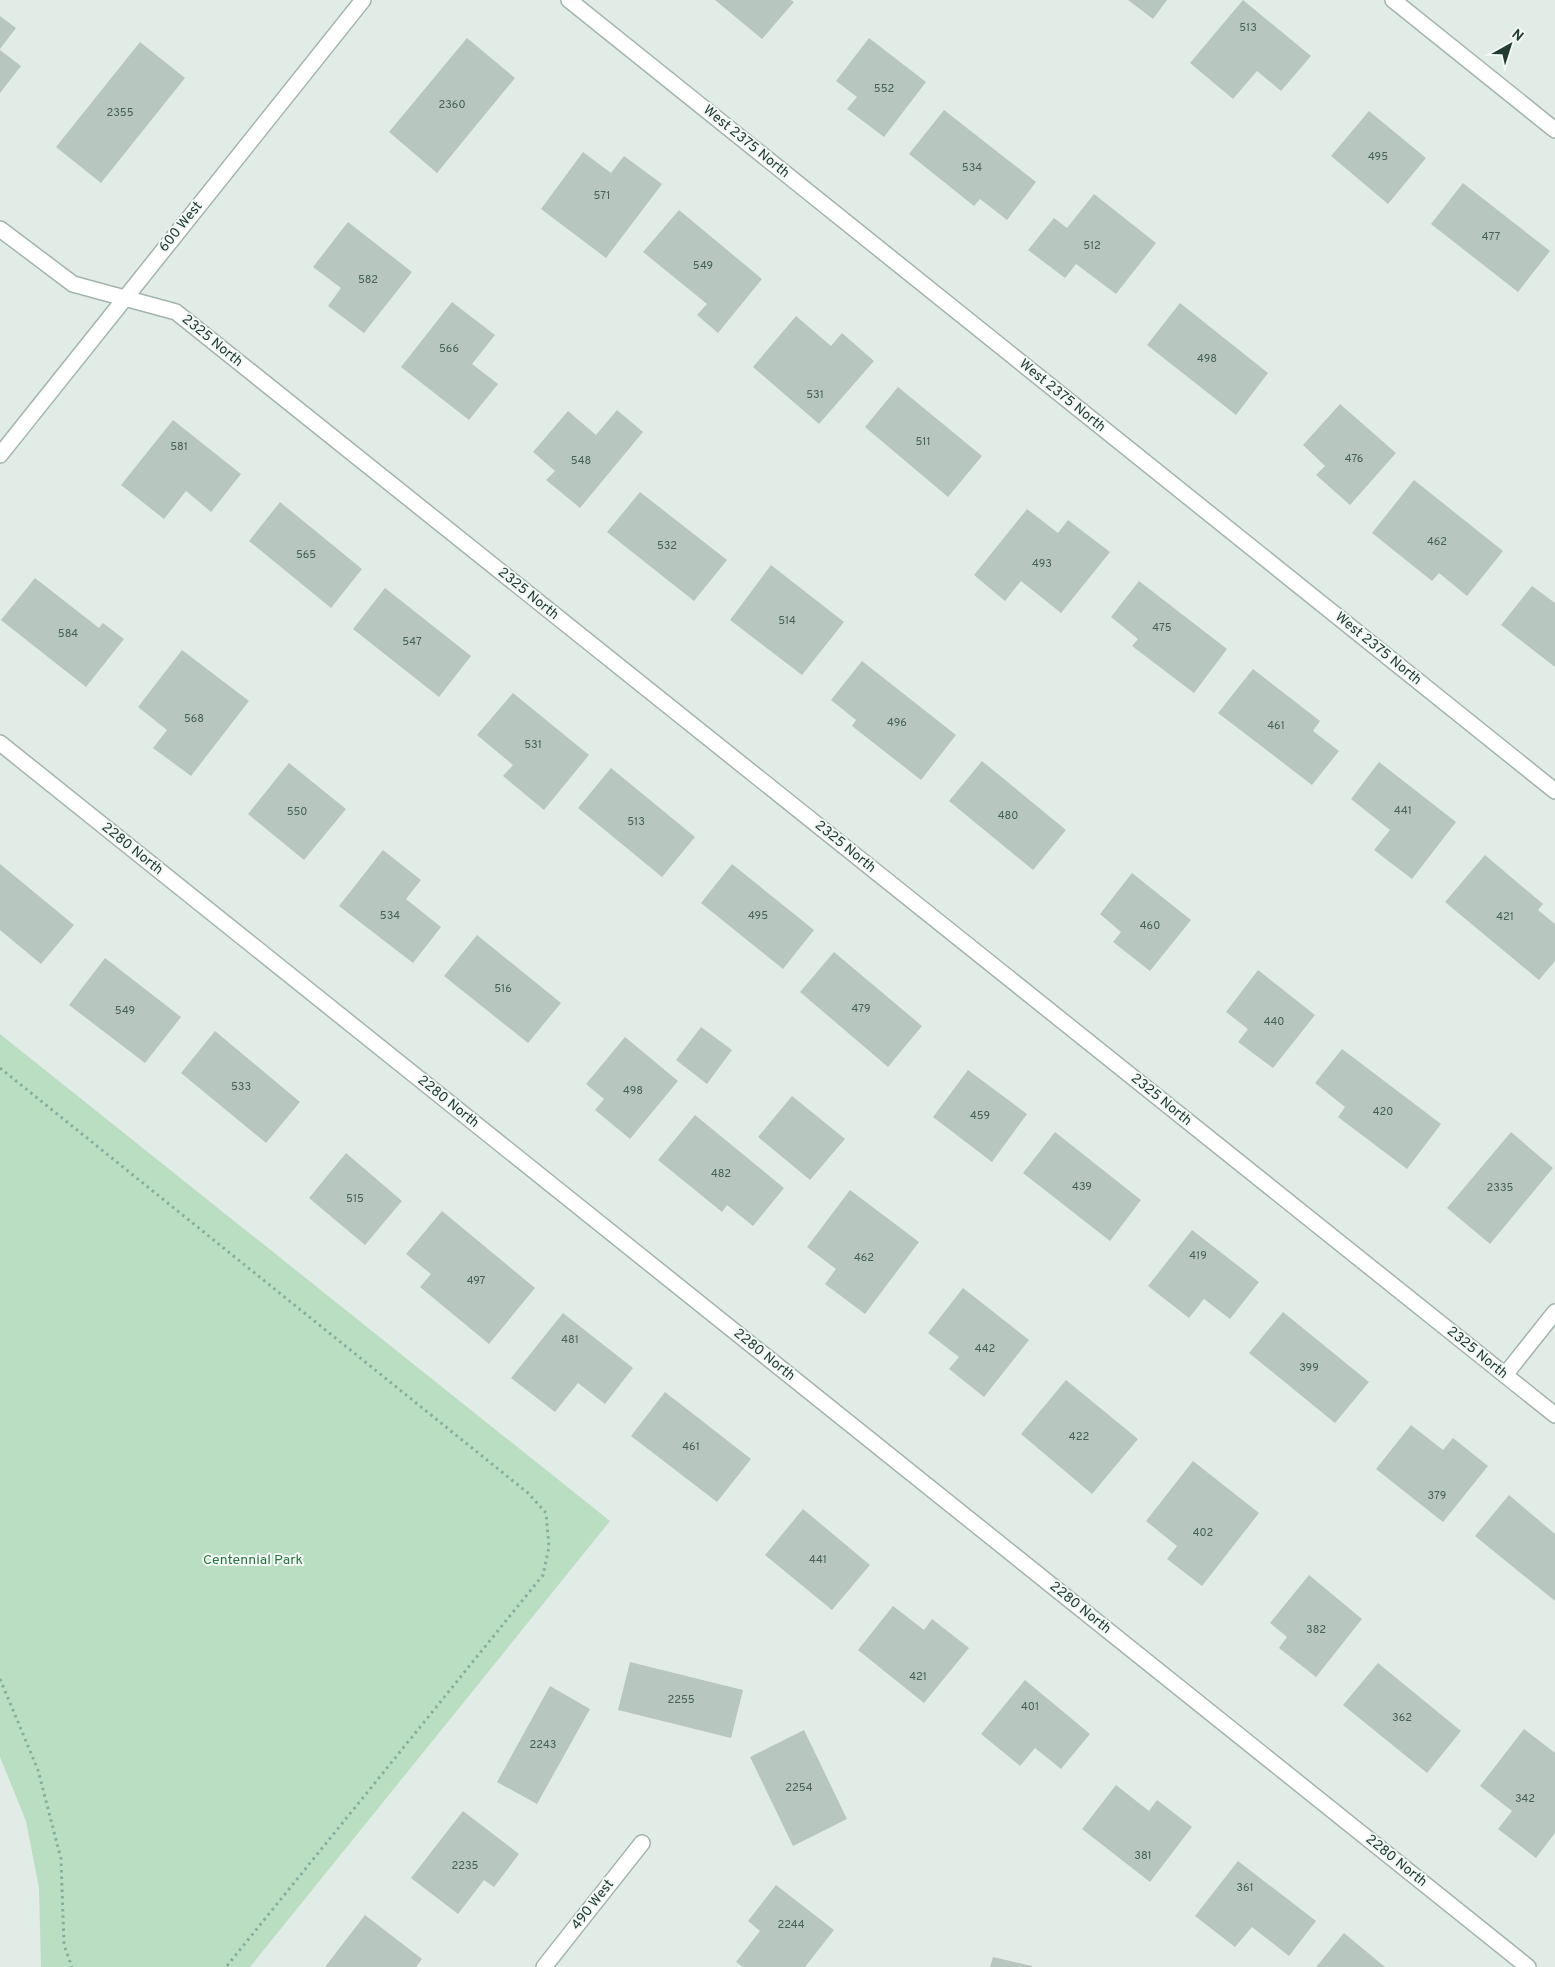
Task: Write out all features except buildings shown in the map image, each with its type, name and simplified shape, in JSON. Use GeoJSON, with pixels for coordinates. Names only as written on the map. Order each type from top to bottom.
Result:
{"type":"FeatureCollection","features":[{"type":"Feature","properties":{"kind":"street","name":"600 West"},"geometry":{"type":"LineString","coordinates":[[0,455],[362,0]]}},
{"type":"Feature","properties":{"kind":"street","name":"West 2375 North"},"geometry":{"type":"LineString","coordinates":[[569,0],[1555,791]]}},
{"type":"Feature","properties":{"kind":"street"},"geometry":{"type":"LineString","coordinates":[[1393,0],[1555,130]]}},
{"type":"Feature","properties":{"kind":"street","name":"2325 North"},"geometry":{"type":"LineString","coordinates":[[0,229],[73,284],[176,312],[1555,1415]]}},
{"type":"Feature","properties":{"kind":"street","name":"2280 North"},"geometry":{"type":"LineString","coordinates":[[0,743],[1528,1967]]}},
{"type":"Feature","properties":{"kind":"street"},"geometry":{"type":"LineString","coordinates":[[1505,1375],[1555,1312]]}},
{"type":"Feature","properties":{"kind":"street","name":"490 West"},"geometry":{"type":"LineString","coordinates":[[544,1967],[642,1843]]}},
{"type":"Feature","properties":{"kind":"path"},"geometry":{"type":"LineString","coordinates":[[0,1068],[528,1493],[546,1513],[549,1547],[543,1575],[226,1967]]}},
{"type":"Feature","properties":{"kind":"path"},"geometry":{"type":"LineString","coordinates":[[0,1679],[38,1770],[61,1859],[64,1945],[72,1967]]}},
{"type":"Feature","properties":{"kind":"green space","name":"Centennial Park"},"geometry":{"type":"Polygon","coordinates":[[[0,1034],[610,1521],[250,1967],[41,1967],[39,1888],[26,1821],[0,1757],[0,1034]]]}}]}
